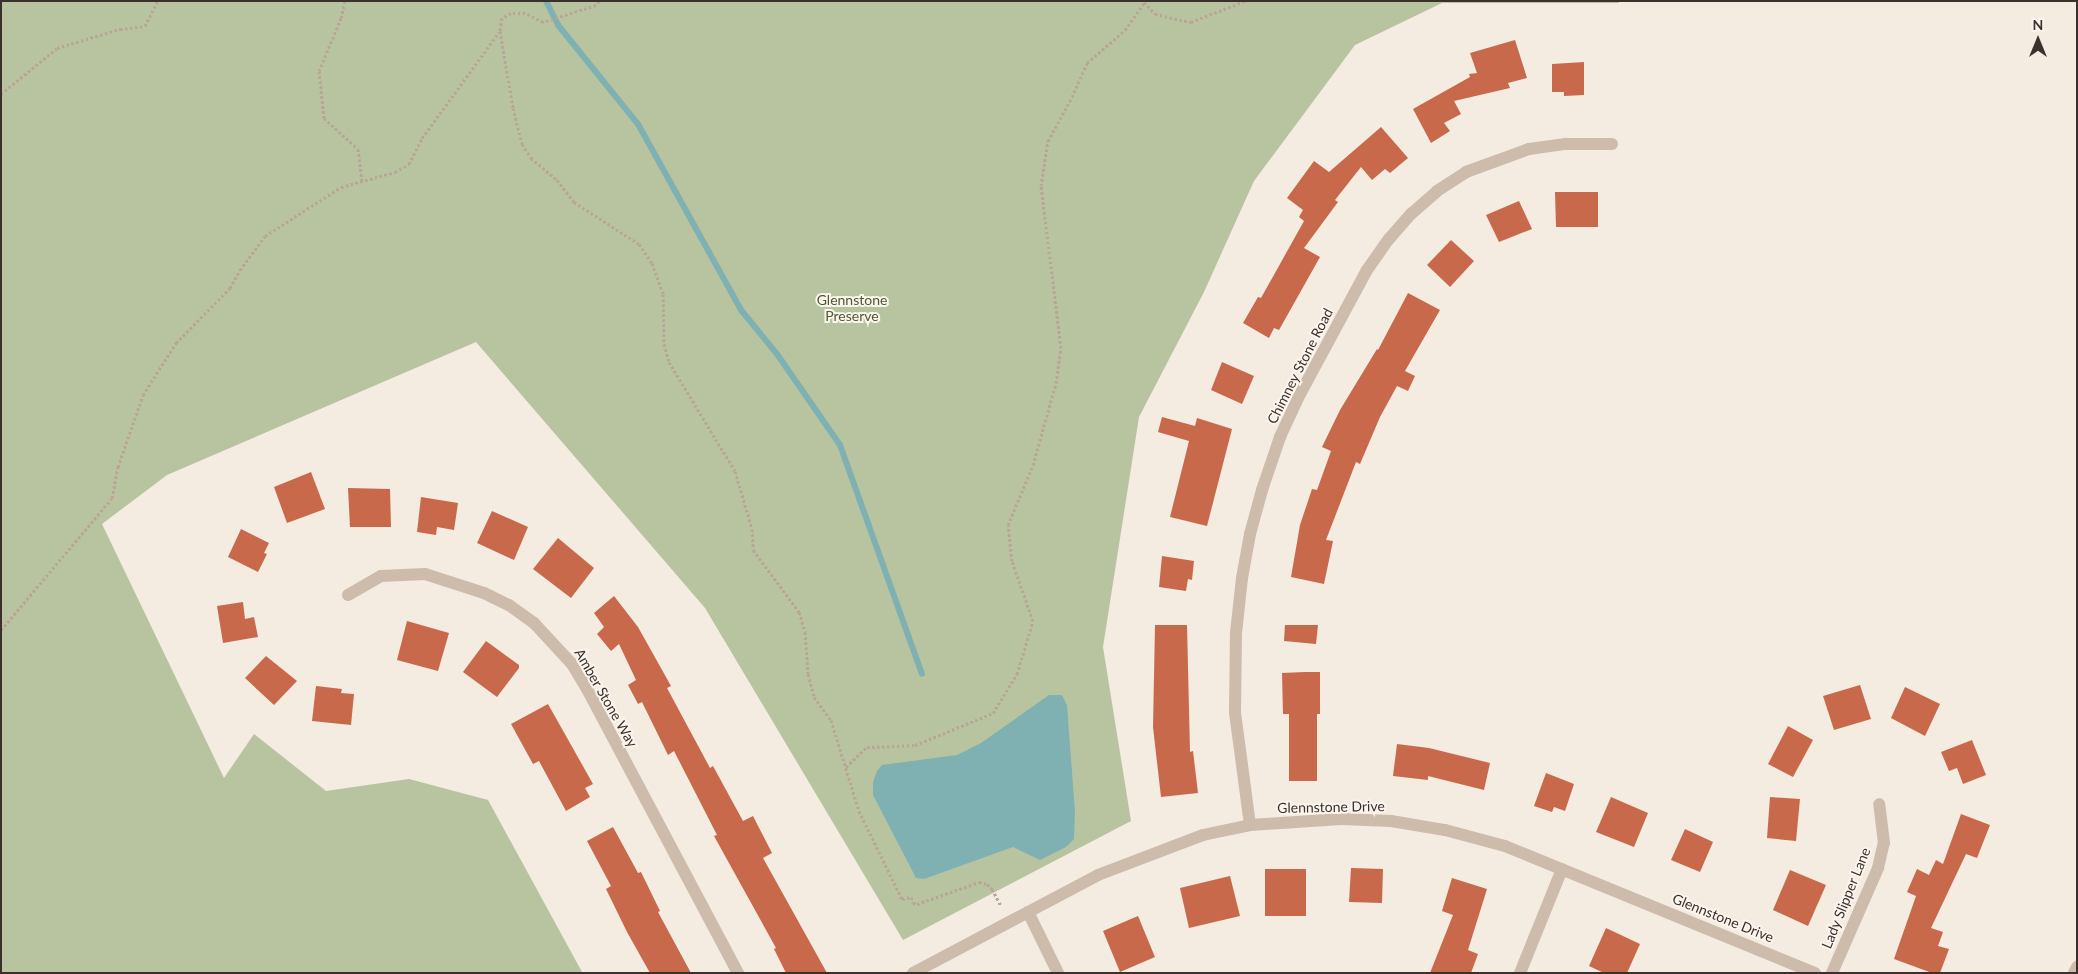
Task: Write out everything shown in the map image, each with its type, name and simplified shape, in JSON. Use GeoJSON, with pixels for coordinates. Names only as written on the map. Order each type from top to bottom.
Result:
{"type":"FeatureCollection","features":[{"type":"Feature","properties":{"kind":"street","name":"Chimney Stone Road"},"geometry":{"type":"LineString","coordinates":[[1250,825],[1235,713],[1236,633],[1242,578],[1250,534],[1262,490],[1280,437],[1298,398],[1367,270],[1405,221],[1437,191],[1466,172],[1529,150],[1566,144],[1612,144]]}},
{"type":"Feature","properties":{"kind":"street","name":"Amber Stone Way"},"geometry":{"type":"LineString","coordinates":[[348,595],[381,576],[425,574],[484,592],[509,605],[534,623],[572,664],[587,688],[738,973]]}},
{"type":"Feature","properties":{"kind":"street","name":"Lady Slipper Lane"},"geometry":{"type":"LineString","coordinates":[[1832,973],[1878,868],[1884,844],[1879,804]]}},
{"type":"Feature","properties":{"kind":"street","name":"Glennstone Drive"},"geometry":{"type":"LineString","coordinates":[[913,973],[1098,875],[1204,835],[1250,825],[1341,819],[1391,822],[1445,830],[1505,846],[1815,973]]}},
{"type":"Feature","properties":{"kind":"street"},"geometry":{"type":"LineString","coordinates":[[1520,973],[1562,869]]}},
{"type":"Feature","properties":{"kind":"street"},"geometry":{"type":"LineString","coordinates":[[1028,912],[1058,973]]}},
{"type":"Feature","properties":{"kind":"street"},"geometry":{"type":"LineString","coordinates":[[2074,973],[2077,967]]}},
{"type":"Feature","properties":{"kind":"path"},"geometry":{"type":"LineString","coordinates":[[1,94],[57,48],[120,29],[145,26],[158,1]]}},
{"type":"Feature","properties":{"kind":"path"},"geometry":{"type":"LineString","coordinates":[[345,1],[341,18],[319,72],[324,118],[358,150],[362,182]]}},
{"type":"Feature","properties":{"kind":"path"},"geometry":{"type":"LineString","coordinates":[[599,1],[596,5],[543,22],[525,13],[512,13],[502,18],[500,31],[516,124],[522,144],[531,158],[558,180],[574,202],[639,244],[652,263],[663,294],[664,344],[669,362],[736,471],[752,529],[753,550],[798,612],[805,632],[808,674],[814,697],[831,720],[859,811],[902,899],[910,897],[913,903],[924,903],[979,882],[987,884],[992,889],[1001,906]]}},
{"type":"Feature","properties":{"kind":"path"},"geometry":{"type":"LineString","coordinates":[[846,766],[867,747],[916,744],[994,714],[1017,674],[1033,621],[1012,561],[1008,525],[1033,465],[1056,383],[1061,348],[1041,186],[1048,142],[1072,97],[1087,63],[1125,30],[1144,2],[1155,14],[1190,22],[1245,1]]}},
{"type":"Feature","properties":{"kind":"path"},"geometry":{"type":"LineString","coordinates":[[1,630],[112,498],[118,467],[143,395],[176,343],[230,288],[240,270],[265,236],[341,187],[395,172],[409,164],[422,138],[500,31]]}},
{"type":"Feature","properties":{"kind":"green space","name":"Glennstone Preserve"},"geometry":{"type":"Polygon","coordinates":[[[1,1],[1619,1],[1619,3],[1442,3],[1355,45],[1254,181],[1204,292],[1139,417],[1103,647],[1131,821],[903,940],[705,608],[476,342],[167,475],[102,524],[224,778],[254,734],[326,791],[409,779],[488,800],[582,972],[1,973],[1,1]]]}},
{"type":"Feature","properties":{"kind":"water"},"geometry":{"type":"Polygon","coordinates":[[[1049,695],[1062,695],[1067,705],[1075,812],[1074,839],[1066,847],[1040,860],[1013,847],[924,879],[916,878],[873,795],[873,782],[877,771],[882,765],[957,755],[981,743],[1049,695]]]}},
{"type":"Feature","properties":{"kind":"building"},"geometry":{"type":"Polygon","coordinates":[[[1515,40],[1527,78],[1508,83],[1510,88],[1454,101],[1461,114],[1444,123],[1450,131],[1431,143],[1413,109],[1470,77],[1469,74],[1477,73],[1470,53],[1515,40]]]}},
{"type":"Feature","properties":{"kind":"building"},"geometry":{"type":"Polygon","coordinates":[[[1584,62],[1584,95],[1564,96],[1564,92],[1552,92],[1552,64],[1584,62]]]}},
{"type":"Feature","properties":{"kind":"building"},"geometry":{"type":"Polygon","coordinates":[[[1381,127],[1408,158],[1390,173],[1385,169],[1372,180],[1361,167],[1335,200],[1338,202],[1304,248],[1320,257],[1279,330],[1274,328],[1269,338],[1243,323],[1258,297],[1261,298],[1304,221],[1299,217],[1303,210],[1287,198],[1314,161],[1329,172],[1381,127]]]}},
{"type":"Feature","properties":{"kind":"building"},"geometry":{"type":"Polygon","coordinates":[[[1555,192],[1598,192],[1598,227],[1556,227],[1555,192]]]}},
{"type":"Feature","properties":{"kind":"building"},"geometry":{"type":"Polygon","coordinates":[[[1519,201],[1532,229],[1499,242],[1486,215],[1519,201]]]}},
{"type":"Feature","properties":{"kind":"building"},"geometry":{"type":"Polygon","coordinates":[[[1451,240],[1474,261],[1450,287],[1427,265],[1451,240]]]}},
{"type":"Feature","properties":{"kind":"building"},"geometry":{"type":"Polygon","coordinates":[[[1408,293],[1440,310],[1405,371],[1415,376],[1408,391],[1397,386],[1380,417],[1360,464],[1356,462],[1326,540],[1333,541],[1324,584],[1291,577],[1300,525],[1312,489],[1317,490],[1331,451],[1322,447],[1340,410],[1378,350],[1408,293]]]}},
{"type":"Feature","properties":{"kind":"building"},"geometry":{"type":"Polygon","coordinates":[[[1222,362],[1254,376],[1242,404],[1211,390],[1222,362]]]}},
{"type":"Feature","properties":{"kind":"building"},"geometry":{"type":"Polygon","coordinates":[[[1162,417],[1195,426],[1197,418],[1232,429],[1207,526],[1170,517],[1189,441],[1158,432],[1162,417]]]}},
{"type":"Feature","properties":{"kind":"building"},"geometry":{"type":"Polygon","coordinates":[[[311,472],[325,509],[287,523],[274,487],[311,472]]]}},
{"type":"Feature","properties":{"kind":"building"},"geometry":{"type":"Polygon","coordinates":[[[348,488],[390,489],[391,527],[350,527],[348,488]]]}},
{"type":"Feature","properties":{"kind":"building"},"geometry":{"type":"Polygon","coordinates":[[[421,497],[458,503],[454,530],[437,527],[436,535],[417,532],[421,497]]]}},
{"type":"Feature","properties":{"kind":"building"},"geometry":{"type":"Polygon","coordinates":[[[492,511],[528,527],[514,560],[477,543],[492,511]]]}},
{"type":"Feature","properties":{"kind":"building"},"geometry":{"type":"Polygon","coordinates":[[[241,529],[269,543],[264,553],[267,554],[258,572],[228,557],[241,529]]]}},
{"type":"Feature","properties":{"kind":"building"},"geometry":{"type":"Polygon","coordinates":[[[558,538],[594,568],[571,598],[533,569],[558,538]]]}},
{"type":"Feature","properties":{"kind":"building"},"geometry":{"type":"Polygon","coordinates":[[[1162,556],[1194,561],[1192,580],[1188,579],[1186,591],[1159,587],[1162,556]]]}},
{"type":"Feature","properties":{"kind":"building"},"geometry":{"type":"Polygon","coordinates":[[[614,596],[638,627],[671,686],[667,688],[710,768],[713,766],[743,821],[753,816],[772,853],[763,858],[827,973],[786,973],[774,949],[776,948],[714,836],[717,835],[674,751],[668,755],[642,702],[638,704],[628,685],[636,680],[619,644],[611,651],[597,634],[604,627],[594,613],[614,596]]]}},
{"type":"Feature","properties":{"kind":"building"},"geometry":{"type":"Polygon","coordinates":[[[243,602],[245,619],[254,617],[258,637],[223,643],[217,606],[243,602]]]}},
{"type":"Feature","properties":{"kind":"building"},"geometry":{"type":"Polygon","coordinates":[[[407,621],[449,633],[438,671],[397,660],[407,621]]]}},
{"type":"Feature","properties":{"kind":"building"},"geometry":{"type":"Polygon","coordinates":[[[1155,625],[1187,625],[1190,752],[1193,751],[1198,793],[1161,797],[1153,727],[1155,625]]]}},
{"type":"Feature","properties":{"kind":"building"},"geometry":{"type":"Polygon","coordinates":[[[1285,625],[1318,625],[1316,644],[1284,641],[1285,625]]]}},
{"type":"Feature","properties":{"kind":"building"},"geometry":{"type":"Polygon","coordinates":[[[486,641],[519,665],[519,668],[497,697],[463,672],[486,641]]]}},
{"type":"Feature","properties":{"kind":"building"},"geometry":{"type":"Polygon","coordinates":[[[266,656],[297,681],[274,705],[245,678],[266,656]]]}},
{"type":"Feature","properties":{"kind":"building"},"geometry":{"type":"Polygon","coordinates":[[[1320,672],[1320,714],[1317,714],[1317,781],[1289,781],[1289,714],[1283,714],[1282,673],[1320,672]]]}},
{"type":"Feature","properties":{"kind":"building"},"geometry":{"type":"Polygon","coordinates":[[[1860,685],[1871,719],[1834,730],[1823,696],[1860,685]]]}},
{"type":"Feature","properties":{"kind":"building"},"geometry":{"type":"Polygon","coordinates":[[[316,686],[342,689],[341,693],[354,694],[351,725],[312,721],[316,686]]]}},
{"type":"Feature","properties":{"kind":"building"},"geometry":{"type":"Polygon","coordinates":[[[1905,687],[1940,704],[1925,736],[1891,718],[1905,687]]]}},
{"type":"Feature","properties":{"kind":"building"},"geometry":{"type":"Polygon","coordinates":[[[548,704],[593,784],[585,788],[590,797],[566,811],[539,761],[533,764],[511,724],[548,704]]]}},
{"type":"Feature","properties":{"kind":"building"},"geometry":{"type":"Polygon","coordinates":[[[1788,726],[1813,740],[1793,777],[1768,764],[1788,726]]]}},
{"type":"Feature","properties":{"kind":"building"},"geometry":{"type":"Polygon","coordinates":[[[1972,740],[1986,775],[1963,784],[1957,768],[1949,771],[1941,752],[1972,740]]]}},
{"type":"Feature","properties":{"kind":"building"},"geometry":{"type":"Polygon","coordinates":[[[1397,744],[1429,748],[1490,763],[1484,790],[1428,776],[1428,780],[1393,776],[1397,744]]]}},
{"type":"Feature","properties":{"kind":"building"},"geometry":{"type":"Polygon","coordinates":[[[1546,773],[1574,784],[1565,811],[1554,807],[1552,812],[1534,806],[1546,773]]]}},
{"type":"Feature","properties":{"kind":"building"},"geometry":{"type":"Polygon","coordinates":[[[1611,797],[1648,813],[1634,847],[1596,832],[1611,797]]]}},
{"type":"Feature","properties":{"kind":"building"},"geometry":{"type":"Polygon","coordinates":[[[1770,797],[1800,799],[1796,841],[1767,838],[1770,797]]]}},
{"type":"Feature","properties":{"kind":"building"},"geometry":{"type":"Polygon","coordinates":[[[1961,814],[1990,825],[1977,858],[1966,854],[1931,928],[1943,932],[1938,946],[1949,949],[1940,973],[1932,973],[1894,959],[1916,896],[1907,892],[1917,869],[1929,875],[1936,860],[1943,864],[1961,814]]]}},
{"type":"Feature","properties":{"kind":"building"},"geometry":{"type":"Polygon","coordinates":[[[613,827],[638,873],[641,872],[660,911],[658,912],[691,973],[650,973],[627,932],[606,889],[611,886],[587,841],[613,827]]]}},
{"type":"Feature","properties":{"kind":"building"},"geometry":{"type":"Polygon","coordinates":[[[1685,829],[1713,842],[1700,872],[1671,860],[1685,829]]]}},
{"type":"Feature","properties":{"kind":"building"},"geometry":{"type":"Polygon","coordinates":[[[1351,868],[1383,869],[1382,903],[1349,902],[1351,868]]]}},
{"type":"Feature","properties":{"kind":"building"},"geometry":{"type":"Polygon","coordinates":[[[1265,869],[1306,869],[1306,916],[1265,916],[1265,869]]]}},
{"type":"Feature","properties":{"kind":"building"},"geometry":{"type":"Polygon","coordinates":[[[1790,870],[1826,885],[1808,926],[1773,910],[1790,870]]]}},
{"type":"Feature","properties":{"kind":"building"},"geometry":{"type":"Polygon","coordinates":[[[1230,876],[1240,916],[1189,928],[1180,888],[1230,876]]]}},
{"type":"Feature","properties":{"kind":"building"},"geometry":{"type":"Polygon","coordinates":[[[1452,878],[1487,889],[1468,950],[1478,954],[1471,973],[1430,973],[1453,915],[1442,911],[1452,878]]]}},
{"type":"Feature","properties":{"kind":"building"},"geometry":{"type":"Polygon","coordinates":[[[1138,916],[1155,957],[1120,972],[1103,931],[1138,916]]]}},
{"type":"Feature","properties":{"kind":"building"},"geometry":{"type":"Polygon","coordinates":[[[1606,928],[1640,944],[1627,973],[1604,973],[1589,966],[1606,928]]]}},
{"type":"Feature","properties":{"kind":"waterway"},"geometry":{"type":"LineString","coordinates":[[546,1],[558,25],[638,124],[741,310],[777,354],[840,445],[922,674]]}}]}
